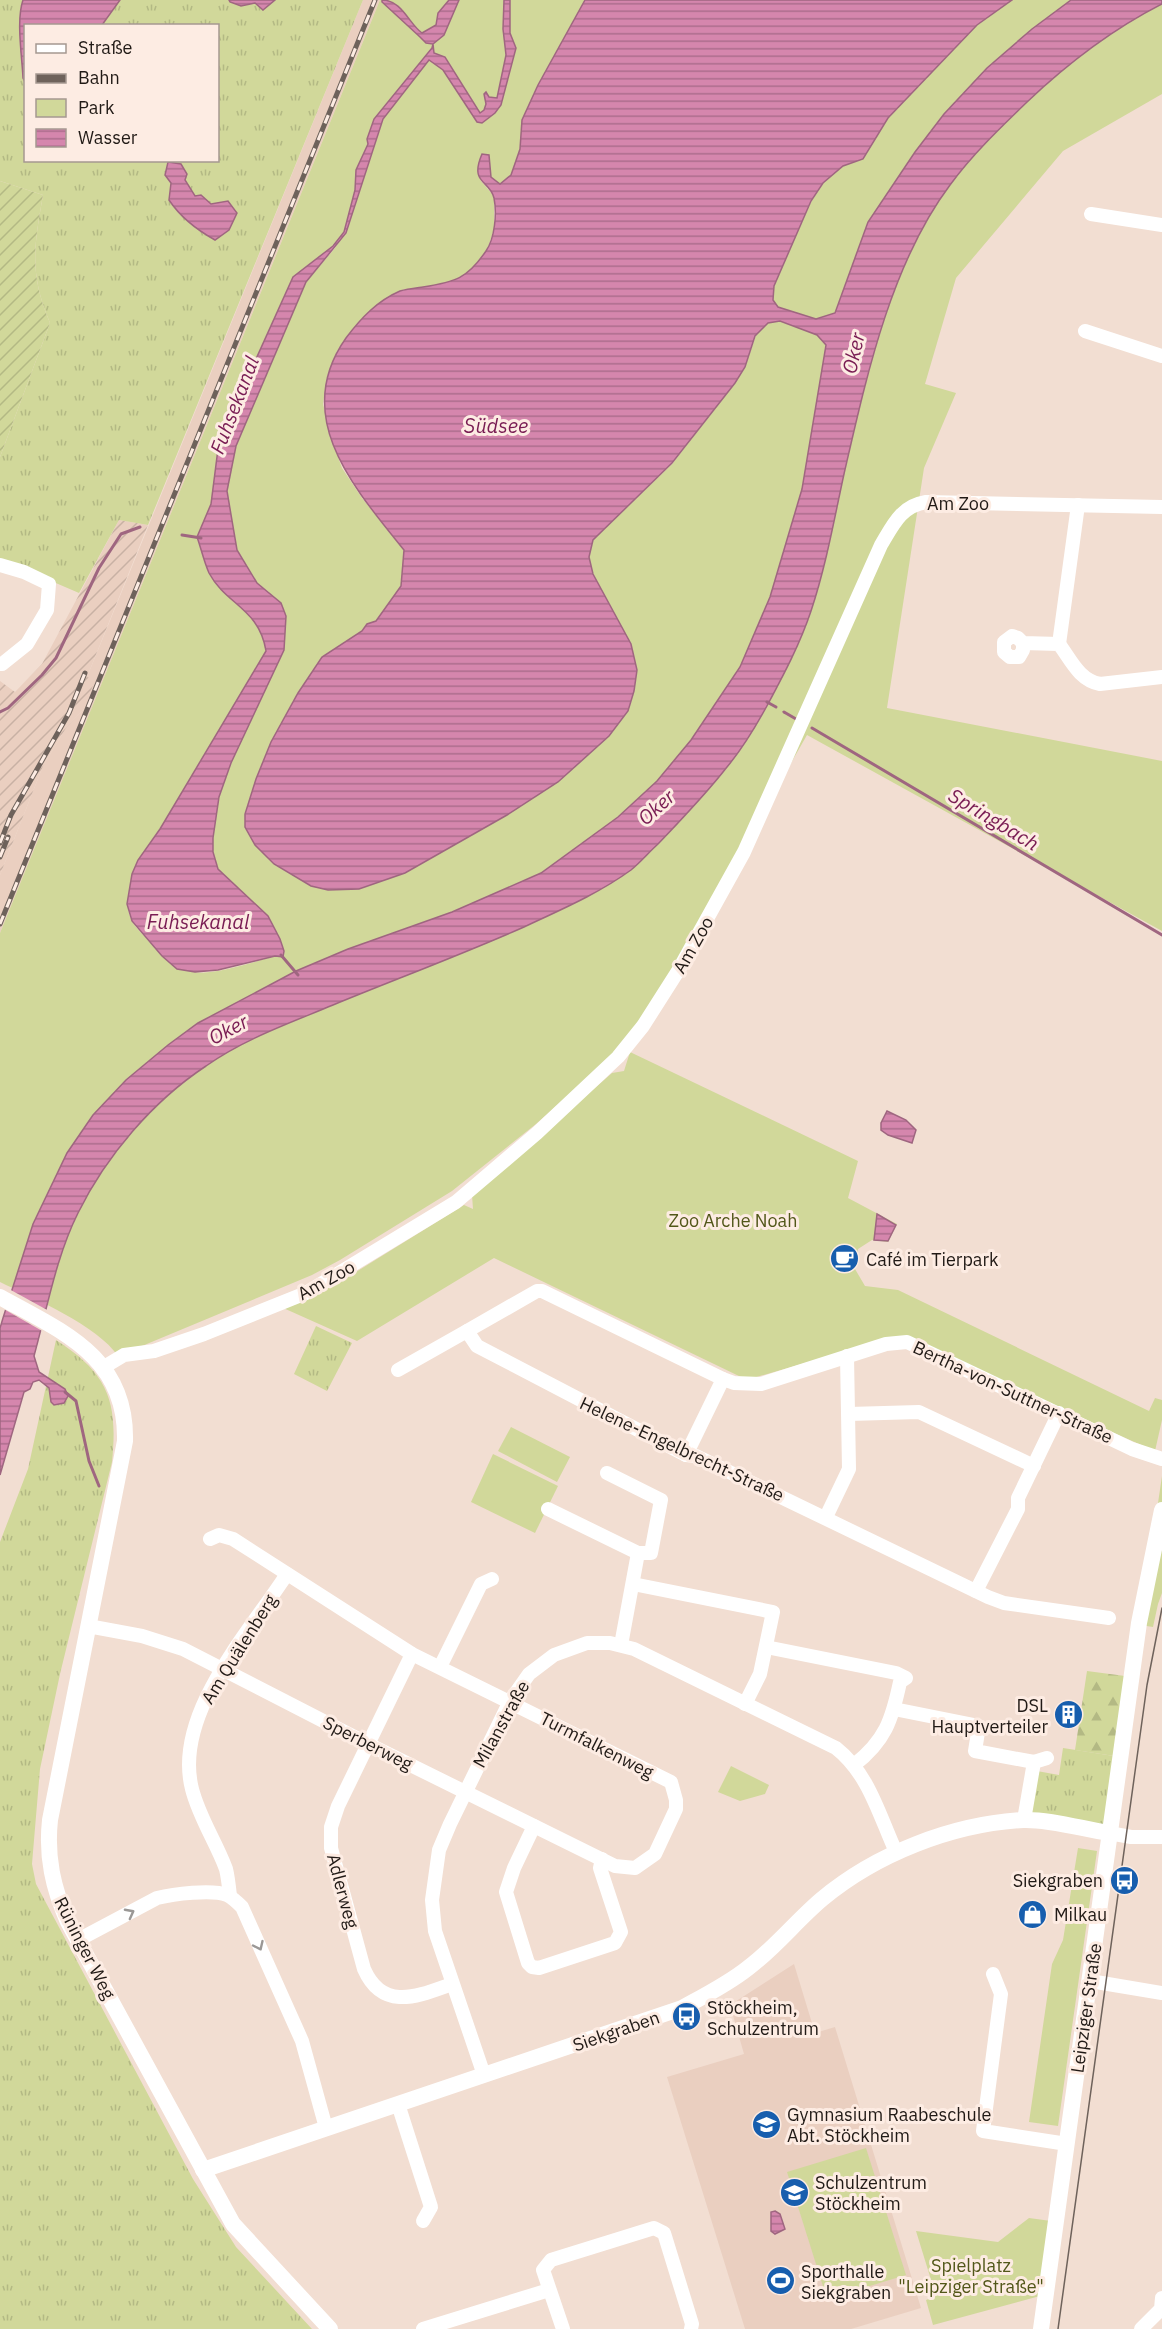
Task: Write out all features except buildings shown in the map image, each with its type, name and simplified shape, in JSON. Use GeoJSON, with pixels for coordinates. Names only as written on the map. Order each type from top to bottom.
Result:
{"type":"FeatureCollection","features":[{"type":"Feature","properties":{"kind":"street"},"geometry":{"type":"LineString","coordinates":[[1091,214],[1162,225]]}},
{"type":"Feature","properties":{"kind":"street"},"geometry":{"type":"LineString","coordinates":[[1085,331],[1162,356]]}},
{"type":"Feature","properties":{"kind":"street","name":"Am Zoo"},"geometry":{"type":"LineString","coordinates":[[104,1367],[124,1355],[154,1351],[204,1334],[306,1293],[456,1202],[537,1133],[618,1057],[643,1026],[678,971],[744,852],[881,545],[897,517],[915,504],[926,502],[1162,507]]}},
{"type":"Feature","properties":{"kind":"street"},"geometry":{"type":"LineString","coordinates":[[1078,506],[1059,644],[1084,679],[1100,684],[1162,677]]}},
{"type":"Feature","properties":{"kind":"street"},"geometry":{"type":"LineString","coordinates":[[0,565],[24,572],[49,584],[47,610],[27,644],[0,664]]}},
{"type":"Feature","properties":{"kind":"street"},"geometry":{"type":"LineString","coordinates":[[1023,643],[1059,644]]}},
{"type":"Feature","properties":{"kind":"street","name":"Bertha-von-Suttner-Straße"},"geometry":{"type":"LineString","coordinates":[[466,1331],[537,1291],[542,1291],[723,1379],[734,1383],[761,1384],[847,1356],[897,1342],[906,1342],[1132,1449],[1162,1459]]}},
{"type":"Feature","properties":{"kind":"street","name":"Rüninger Weg"},"geometry":{"type":"LineString","coordinates":[[0,1297],[59,1330],[91,1352],[104,1367],[117,1389],[126,1423],[125,1441],[52,1803],[48,1834],[49,1863],[56,1893],[78,1940],[233,2224],[330,2329]]}},
{"type":"Feature","properties":{"kind":"street"},"geometry":{"type":"LineString","coordinates":[[398,1370],[466,1331]]}},
{"type":"Feature","properties":{"kind":"street","name":"Helene-Engelbrecht-Straße"},"geometry":{"type":"LineString","coordinates":[[466,1331],[477,1346],[686,1455],[696,1456],[976,1591],[1004,1602],[1109,1618]]}},
{"type":"Feature","properties":{"kind":"street"},"geometry":{"type":"LineString","coordinates":[[826,1517],[849,1470],[847,1356]]}},
{"type":"Feature","properties":{"kind":"street"},"geometry":{"type":"LineString","coordinates":[[686,1455],[723,1379]]}},
{"type":"Feature","properties":{"kind":"street"},"geometry":{"type":"LineString","coordinates":[[849,1414],[919,1412],[1034,1466]]}},
{"type":"Feature","properties":{"kind":"street"},"geometry":{"type":"LineString","coordinates":[[976,1591],[1018,1509],[1018,1498],[1059,1413]]}},
{"type":"Feature","properties":{"kind":"street"},"geometry":{"type":"LineString","coordinates":[[548,1509],[638,1554],[651,1553],[661,1500],[607,1473]]}},
{"type":"Feature","properties":{"kind":"street","name":"Leipziger Straße"},"geometry":{"type":"LineString","coordinates":[[1041,2329],[1139,1623],[1162,1510]]}},
{"type":"Feature","properties":{"kind":"street","name":"Turmfalkenweg"},"geometry":{"type":"LineString","coordinates":[[210,1539],[219,1535],[233,1539],[412,1654],[671,1782],[676,1800],[673,1818],[655,1854],[643,1864]]}},
{"type":"Feature","properties":{"kind":"street"},"geometry":{"type":"LineString","coordinates":[[621,1645],[638,1554]]}},
{"type":"Feature","properties":{"kind":"street","name":"Am Quälenberg"},"geometry":{"type":"LineString","coordinates":[[287,1574],[223,1668],[195,1722],[189,1745],[188,1771],[195,1800],[226,1870],[230,1896],[242,1907],[302,2041],[326,2128]]}},
{"type":"Feature","properties":{"kind":"street"},"geometry":{"type":"LineString","coordinates":[[440,1667],[481,1584],[492,1580]]}},
{"type":"Feature","properties":{"kind":"street"},"geometry":{"type":"LineString","coordinates":[[633,1584],[773,1612],[760,1674],[745,1704]]}},
{"type":"Feature","properties":{"kind":"street","name":"Sperberweg"},"geometry":{"type":"LineString","coordinates":[[88,1626],[163,1642],[183,1649],[602,1860],[621,1868],[635,1868],[643,1864]]}},
{"type":"Feature","properties":{"kind":"street","name":"Milanstraße"},"geometry":{"type":"LineString","coordinates":[[484,2075],[435,1931],[433,1882],[440,1850],[465,1792],[510,1701],[529,1674],[554,1655],[587,1643],[634,1648],[836,1748],[854,1765],[868,1786],[896,1852]]}},
{"type":"Feature","properties":{"kind":"street"},"geometry":{"type":"LineString","coordinates":[[766,1647],[896,1673],[906,1678],[900,1682],[894,1709],[877,1745],[854,1765]]}},
{"type":"Feature","properties":{"kind":"street","name":"Adlerweg"},"geometry":{"type":"LineString","coordinates":[[412,1654],[338,1806],[330,1838],[333,1859],[364,1969],[376,1988],[400,1998],[411,1997],[452,1984]]}},
{"type":"Feature","properties":{"kind":"street"},"geometry":{"type":"LineString","coordinates":[[894,1709],[979,1726],[975,1751],[1041,1760],[1024,1820]]}},
{"type":"Feature","properties":{"kind":"street","name":"Siekgraben"},"geometry":{"type":"LineString","coordinates":[[203,2170],[668,2014],[710,1993],[748,1968],[825,1897],[845,1882],[896,1852],[958,1832],[1024,1820],[1109,1833]]}},
{"type":"Feature","properties":{"kind":"street"},"geometry":{"type":"LineString","coordinates":[[534,1826],[506,1892],[528,1963],[532,1967],[539,1968],[615,1943],[619,1938],[621,1932],[600,1868],[602,1860]]}},
{"type":"Feature","properties":{"kind":"street"},"geometry":{"type":"LineString","coordinates":[[1109,1833],[1131,1837],[1162,1837]]}},
{"type":"Feature","properties":{"kind":"street"},"geometry":{"type":"LineString","coordinates":[[78,1940],[157,1898],[171,1894],[207,1893],[230,1896]]}},
{"type":"Feature","properties":{"kind":"street"},"geometry":{"type":"LineString","coordinates":[[993,1974],[1001,1994],[983,2131],[1067,2144]]}},
{"type":"Feature","properties":{"kind":"street"},"geometry":{"type":"LineString","coordinates":[[1090,1981],[1162,1993]]}},
{"type":"Feature","properties":{"kind":"street"},"geometry":{"type":"LineString","coordinates":[[398,2104],[430,2207],[423,2221]]}},
{"type":"Feature","properties":{"kind":"street"},"geometry":{"type":"LineString","coordinates":[[563,2329],[543,2270],[551,2260],[654,2228],[664,2233],[692,2324],[691,2329]]}},
{"type":"Feature","properties":{"kind":"street"},"geometry":{"type":"LineString","coordinates":[[423,2329],[549,2290]]}},
{"type":"Feature","properties":{"kind":"street"},"geometry":{"type":"LineString","coordinates":[[1141,2329],[1161,2309],[1162,2298]]}},
{"type":"Feature","properties":{"kind":"shaded area"},"geometry":{"type":"Polygon","coordinates":[[[363,0],[380,0],[0,933],[0,875],[43,766],[66,728],[84,709],[87,677],[363,0]]]}},
{"type":"Feature","properties":{"kind":"shaded area"},"geometry":{"type":"Polygon","coordinates":[[[119,520],[148,525],[87,677],[95,680],[84,709],[66,728],[43,766],[0,875],[0,681],[15,692],[42,664],[119,520]]]}},
{"type":"Feature","properties":{"kind":"shaded area","name":"Schulzentrum Stöckheim"},"geometry":{"type":"Polygon","coordinates":[[[794,1964],[815,2033],[835,2027],[921,2308],[851,2329],[745,2329],[667,2077],[744,2054],[730,2005],[794,1964]]]}},
{"type":"Feature","properties":{"kind":"green space"},"geometry":{"type":"Polygon","coordinates":[[[0,0],[363,0],[148,525],[119,520],[79,593],[0,559],[0,457],[50,323],[39,289],[35,260],[43,195],[0,181],[0,0]]]}},
{"type":"Feature","properties":{"kind":"green space"},"geometry":{"type":"Polygon","coordinates":[[[380,0],[585,0],[522,120],[520,149],[511,175],[500,184],[491,177],[488,163],[482,154],[478,166],[481,181],[494,196],[494,229],[488,248],[472,271],[451,283],[402,290],[352,330],[337,351],[327,377],[323,404],[342,468],[362,498],[404,550],[401,586],[376,621],[367,624],[362,631],[322,657],[298,693],[271,742],[274,864],[311,886],[328,890],[359,889],[405,873],[507,815],[558,782],[609,736],[634,691],[637,670],[631,644],[593,574],[589,557],[593,540],[672,464],[735,383],[745,367],[773,286],[811,202],[823,183],[843,166],[863,159],[888,118],[977,25],[1012,0],[1162,0],[1162,94],[1063,151],[956,278],[925,384],[956,393],[924,468],[887,708],[1162,761],[1162,931],[807,735],[665,983],[617,1052],[536,1124],[452,1191],[340,1260],[312,1275],[118,1356],[109,1345],[81,1324],[0,1282],[0,933],[380,0]],[[345,232],[333,246],[293,277],[219,441],[211,504],[197,537],[223,589],[249,614],[263,635],[266,651],[146,849],[130,886],[128,910],[136,927],[170,960],[182,968],[195,972],[212,972],[275,956],[283,957],[284,951],[280,939],[268,916],[218,869],[213,852],[219,797],[231,762],[284,650],[269,592],[257,583],[237,550],[227,491],[236,446],[306,282],[335,248],[345,232]]]}},
{"type":"Feature","properties":{"kind":"green space"},"geometry":{"type":"Polygon","coordinates":[[[0,181],[43,195],[35,260],[39,289],[50,323],[0,457],[0,181]]]}},
{"type":"Feature","properties":{"kind":"green space","name":"Zoo Arche Noah"},"geometry":{"type":"Polygon","coordinates":[[[630,1052],[858,1161],[848,1198],[897,1224],[888,1242],[872,1240],[858,1249],[855,1269],[865,1286],[898,1290],[1149,1411],[1155,1398],[1162,1400],[1162,1420],[1155,1451],[895,1337],[753,1378],[741,1377],[494,1258],[357,1341],[281,1307],[335,1285],[464,1205],[473,1209],[472,1195],[612,1073],[624,1071],[630,1052]]]}},
{"type":"Feature","properties":{"kind":"green space"},"geometry":{"type":"Polygon","coordinates":[[[316,1326],[352,1343],[327,1391],[294,1374],[316,1326]]]}},
{"type":"Feature","properties":{"kind":"green space"},"geometry":{"type":"Polygon","coordinates":[[[56,1340],[88,1365],[99,1378],[111,1406],[113,1441],[112,1462],[60,1674],[40,1769],[32,1864],[36,1884],[193,2179],[236,2247],[312,2329],[0,2329],[0,1542],[28,1469],[56,1340]]]}},
{"type":"Feature","properties":{"kind":"green space"},"geometry":{"type":"Polygon","coordinates":[[[511,1427],[570,1457],[557,1482],[498,1451],[511,1427]]]}},
{"type":"Feature","properties":{"kind":"green space"},"geometry":{"type":"Polygon","coordinates":[[[493,1454],[558,1486],[535,1533],[471,1502],[493,1454]]]}},
{"type":"Feature","properties":{"kind":"green space"},"geometry":{"type":"Polygon","coordinates":[[[1162,1476],[1162,1593],[1153,1627],[1140,1625],[1162,1476]]]}},
{"type":"Feature","properties":{"kind":"green space"},"geometry":{"type":"Polygon","coordinates":[[[1087,1671],[1125,1676],[1114,1756],[1075,1750],[1087,1671]]]}},
{"type":"Feature","properties":{"kind":"green space"},"geometry":{"type":"Polygon","coordinates":[[[1063,1748],[1114,1756],[1105,1827],[1030,1817],[1037,1771],[1059,1775],[1063,1748]]]}},
{"type":"Feature","properties":{"kind":"green space"},"geometry":{"type":"Polygon","coordinates":[[[731,1766],[769,1785],[765,1794],[740,1801],[718,1792],[731,1766]]]}},
{"type":"Feature","properties":{"kind":"green space"},"geometry":{"type":"Polygon","coordinates":[[[1078,1848],[1097,1851],[1058,2126],[1029,2122],[1052,1964],[1063,1940],[1078,1848]]]}},
{"type":"Feature","properties":{"kind":"green space"},"geometry":{"type":"Polygon","coordinates":[[[866,2148],[906,2275],[827,2299],[787,2172],[866,2148]]]}},
{"type":"Feature","properties":{"kind":"green space","name":"Spielplatz \"Leipziger Straße\""},"geometry":{"type":"Polygon","coordinates":[[[1029,2218],[1051,2221],[1040,2296],[933,2325],[926,2300],[936,2296],[916,2231],[998,2242],[1029,2218]]]}},
{"type":"Feature","properties":{"kind":"water"},"geometry":{"type":"Polygon","coordinates":[[[23,0],[120,0],[103,24],[24,24],[24,80],[20,28],[23,0]]]}},
{"type":"Feature","properties":{"kind":"water"},"geometry":{"type":"Polygon","coordinates":[[[229,0],[275,0],[263,10],[255,3],[241,6],[229,0]]]}},
{"type":"Feature","properties":{"kind":"water"},"geometry":{"type":"Polygon","coordinates":[[[382,0],[389,1],[400,8],[422,33],[436,25],[438,13],[449,0],[459,0],[444,35],[433,44],[426,43],[382,0]]]}},
{"type":"Feature","properties":{"kind":"water","name":"Fuhsekanal"},"geometry":{"type":"Polygon","coordinates":[[[504,0],[510,0],[510,33],[516,48],[501,105],[495,113],[482,123],[477,122],[443,70],[429,60],[383,119],[346,233],[306,282],[236,446],[227,491],[237,550],[257,583],[281,603],[286,616],[284,650],[231,763],[219,797],[213,852],[218,869],[268,916],[280,939],[284,951],[283,957],[275,956],[218,970],[195,972],[177,969],[162,956],[132,921],[127,904],[132,874],[138,860],[160,829],[266,651],[257,625],[224,593],[209,573],[197,537],[211,504],[219,441],[293,277],[333,246],[344,232],[355,190],[356,170],[368,144],[367,139],[374,119],[433,44],[434,53],[445,57],[480,113],[486,104],[484,94],[486,92],[489,97],[497,98],[506,55],[503,29],[504,0]]]}},
{"type":"Feature","properties":{"kind":"water","name":"Südsee"},"geometry":{"type":"Polygon","coordinates":[[[585,0],[1012,0],[977,25],[888,118],[863,159],[843,166],[823,183],[811,201],[774,286],[773,300],[778,307],[816,319],[835,313],[868,222],[915,152],[944,114],[987,68],[1032,29],[1071,0],[1162,0],[1162,4],[1107,36],[1042,89],[967,163],[929,216],[896,287],[871,362],[821,577],[807,623],[768,704],[733,760],[694,806],[642,860],[605,887],[500,937],[300,1018],[252,1040],[221,1056],[186,1080],[150,1113],[117,1151],[89,1192],[70,1230],[58,1265],[34,1356],[39,1372],[65,1389],[68,1396],[64,1403],[54,1405],[51,1402],[49,1388],[39,1380],[33,1382],[30,1389],[24,1392],[0,1475],[0,1328],[33,1224],[67,1153],[93,1115],[126,1080],[198,1023],[296,971],[348,949],[452,912],[541,873],[618,817],[657,781],[691,740],[740,667],[770,597],[802,489],[826,345],[817,335],[780,321],[768,323],[755,336],[745,367],[735,383],[672,463],[593,540],[589,557],[593,574],[631,644],[637,670],[628,711],[609,736],[558,782],[507,815],[405,873],[359,889],[328,890],[311,886],[274,864],[255,845],[245,827],[245,814],[256,779],[271,742],[298,693],[322,657],[362,631],[367,624],[376,621],[401,586],[404,550],[349,477],[336,451],[327,424],[325,396],[330,367],[346,338],[377,305],[400,291],[459,278],[473,268],[486,251],[493,232],[495,211],[492,192],[479,176],[482,154],[489,155],[491,177],[500,184],[511,175],[520,149],[522,120],[538,85],[585,0]]]}},
{"type":"Feature","properties":{"kind":"water"},"geometry":{"type":"Polygon","coordinates":[[[168,162],[181,164],[187,174],[185,180],[195,196],[201,195],[211,204],[228,201],[237,213],[229,230],[215,240],[184,218],[169,200],[171,183],[165,175],[168,162]]]}},
{"type":"Feature","properties":{"kind":"water"},"geometry":{"type":"Polygon","coordinates":[[[887,1111],[906,1120],[916,1130],[912,1143],[888,1135],[881,1130],[881,1123],[887,1111]]]}},
{"type":"Feature","properties":{"kind":"water"},"geometry":{"type":"Polygon","coordinates":[[[877,1214],[896,1225],[888,1241],[874,1240],[877,1214]]]}},
{"type":"Feature","properties":{"kind":"water"},"geometry":{"type":"Polygon","coordinates":[[[775,2211],[780,2214],[785,2229],[775,2234],[771,2231],[771,2212],[775,2211]]]}},
{"type":"Feature","properties":{"kind":"pier"},"geometry":{"type":"Polygon","coordinates":[[[9,1289],[49,1311],[44,1332],[2,1308],[9,1289]]]}},
{"type":"Feature","properties":{"kind":"waterway"},"geometry":{"type":"LineString","coordinates":[[0,712],[8,708],[56,658],[99,568],[121,534],[140,527]]}},
{"type":"Feature","properties":{"kind":"waterway"},"geometry":{"type":"LineString","coordinates":[[182,535],[201,538]]}},
{"type":"Feature","properties":{"kind":"waterway","name":"Springbach"},"geometry":{"type":"LineString","coordinates":[[767,702],[776,707]]}},
{"type":"Feature","properties":{"kind":"waterway","name":"Springbach"},"geometry":{"type":"LineString","coordinates":[[784,712],[796,719]]}},
{"type":"Feature","properties":{"kind":"waterway","name":"Springbach"},"geometry":{"type":"LineString","coordinates":[[812,728],[1162,935]]}},
{"type":"Feature","properties":{"kind":"waterway","name":"Fuhsekanal"},"geometry":{"type":"LineString","coordinates":[[281,955],[298,975]]}},
{"type":"Feature","properties":{"kind":"waterway"},"geometry":{"type":"LineString","coordinates":[[65,1392],[76,1401],[89,1461],[99,1486]]}},
{"type":"Feature","properties":{"kind":"tram line"},"geometry":{"type":"LineString","coordinates":[[1058,2329],[1147,1685],[1162,1608]]}},
{"type":"Feature","properties":{"kind":"railway"},"geometry":{"type":"LineString","coordinates":[[0,924],[375,0]]}},
{"type":"Feature","properties":{"kind":"railway"},"geometry":{"type":"LineString","coordinates":[[0,843],[11,815],[69,713],[85,673]]}},
{"type":"Feature","properties":{"kind":"railway"},"geometry":{"type":"LineString","coordinates":[[0,857],[8,837]]}},
{"type":"Feature","properties":{"kind":"place","name":"Café im Tierpark"},"geometry":{"type":"Point","coordinates":[845,1259]}},
{"type":"Feature","properties":{"kind":"place","name":"DSL Hauptverteiler"},"geometry":{"type":"Point","coordinates":[1069,1715]}},
{"type":"Feature","properties":{"kind":"place","name":"Siekgraben"},"geometry":{"type":"Point","coordinates":[1124,1880]}},
{"type":"Feature","properties":{"kind":"place","name":"Milkau"},"geometry":{"type":"Point","coordinates":[1033,1914]}},
{"type":"Feature","properties":{"kind":"place","name":"Stöckheim, Schulzentrum"},"geometry":{"type":"Point","coordinates":[686,2017]}},
{"type":"Feature","properties":{"kind":"place","name":"Gymnasium Raabeschule Abt. Stöckheim"},"geometry":{"type":"Point","coordinates":[766,2124]}},
{"type":"Feature","properties":{"kind":"place","name":"Schulzentrum Stöckheim"},"geometry":{"type":"Point","coordinates":[794,2192]}},
{"type":"Feature","properties":{"kind":"place","name":"Sporthalle Siekgraben"},"geometry":{"type":"Point","coordinates":[780,2281]}},
{"type":"Feature","properties":{"kind":"water label","name":"Oker"},"geometry":{"type":"Point","coordinates":[853,353]}},
{"type":"Feature","properties":{"kind":"water label","name":"Oker"},"geometry":{"type":"Point","coordinates":[656,807]}},
{"type":"Feature","properties":{"kind":"water label","name":"Oker"},"geometry":{"type":"Point","coordinates":[228,1029]}}]}
